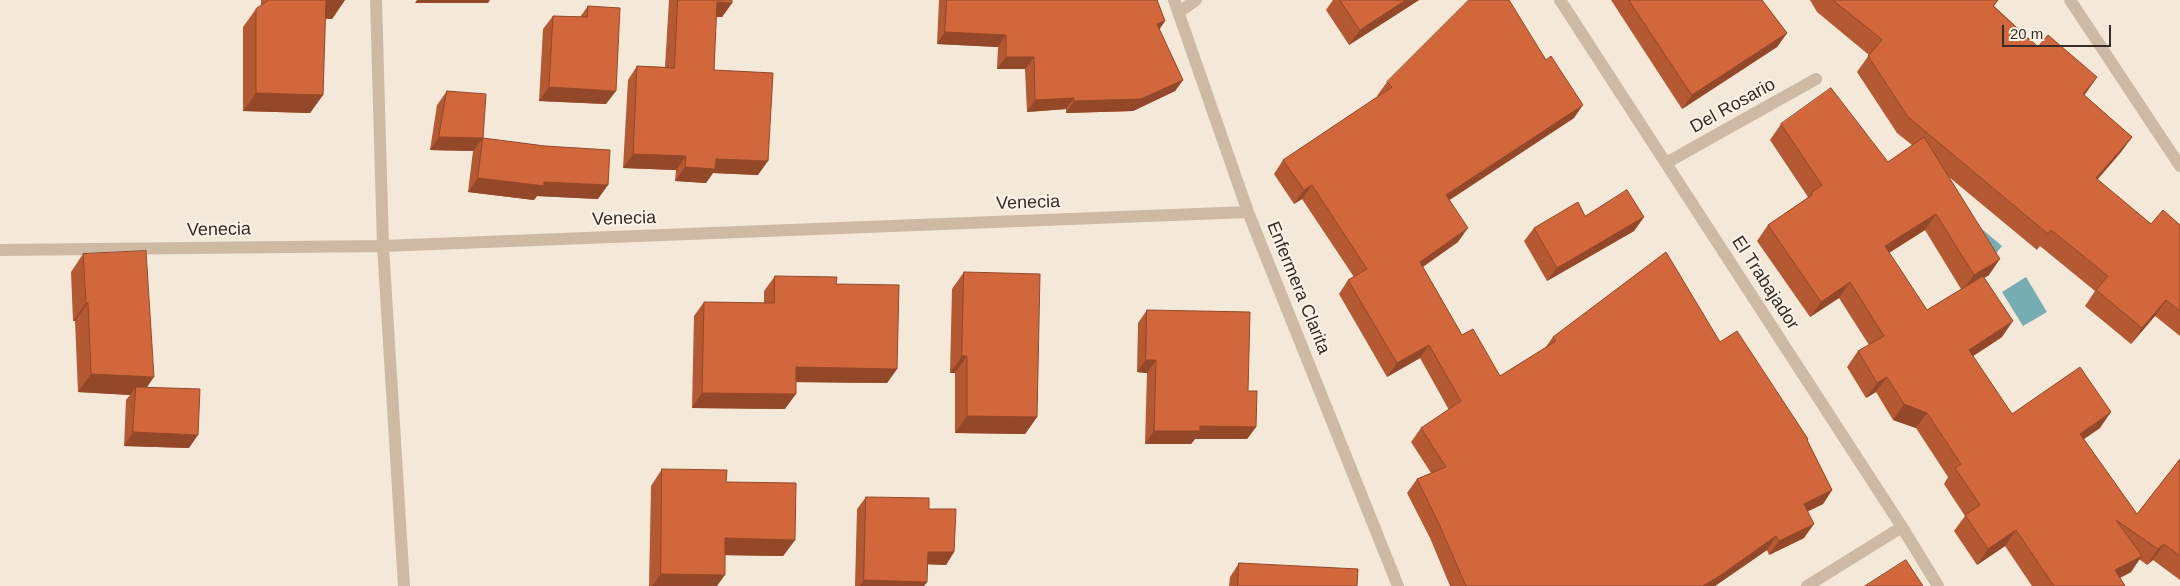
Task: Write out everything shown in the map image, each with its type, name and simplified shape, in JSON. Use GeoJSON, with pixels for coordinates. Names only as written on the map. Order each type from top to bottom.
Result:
{"type":"FeatureCollection","features":[{"type":"Feature","properties":{"kind":"street"},"geometry":{"type":"LineString","coordinates":[[376,0],[383,246],[404,586]]}},
{"type":"Feature","properties":{"kind":"street"},"geometry":{"type":"LineString","coordinates":[[1177,6],[1196,0]]}},
{"type":"Feature","properties":{"kind":"street","name":"El Trabajador"},"geometry":{"type":"LineString","coordinates":[[1560,0],[1902,527],[1938,586]]}},
{"type":"Feature","properties":{"kind":"street"},"geometry":{"type":"LineString","coordinates":[[2070,0],[2180,166]]}},
{"type":"Feature","properties":{"kind":"street","name":"Enfermera Clarita"},"geometry":{"type":"LineString","coordinates":[[1177,6],[1248,212],[1398,586]]}},
{"type":"Feature","properties":{"kind":"street","name":"Del Rosario"},"geometry":{"type":"LineString","coordinates":[[1666,163],[1816,79]]}},
{"type":"Feature","properties":{"kind":"street","name":"Venecia"},"geometry":{"type":"LineString","coordinates":[[0,250],[383,246],[1248,212]]}},
{"type":"Feature","properties":{"kind":"street"},"geometry":{"type":"LineString","coordinates":[[1807,586],[1902,527]]}},
{"type":"Feature","properties":{"kind":"water"},"geometry":{"type":"Polygon","coordinates":[[[1976,224],[2002,246],[1986,266],[1976,224]]]}},
{"type":"Feature","properties":{"kind":"water"},"geometry":{"type":"Polygon","coordinates":[[[2026,277],[2047,312],[2023,326],[2002,292],[2026,277]]]}},
{"type":"Feature","properties":{"kind":"building"},"geometry":{"type":"Polygon","coordinates":[[[269,0],[326,0],[323,95],[256,93],[256,9],[269,0]]]}},
{"type":"Feature","properties":{"kind":"building"},"geometry":{"type":"Polygon","coordinates":[[[678,0],[732,0],[732,3],[717,2],[714,70],[773,73],[768,161],[716,159],[715,169],[685,167],[686,156],[633,154],[637,66],[674,68],[678,0]]]}},
{"type":"Feature","properties":{"kind":"building"},"geometry":{"type":"Polygon","coordinates":[[[947,0],[1157,0],[1165,21],[1157,24],[1183,80],[1141,99],[1074,101],[1074,98],[1035,100],[1034,57],[1006,57],[1006,35],[945,32],[947,0]]]}},
{"type":"Feature","properties":{"kind":"building"},"geometry":{"type":"Polygon","coordinates":[[[1340,0],[1406,0],[1360,30],[1340,0]]]}},
{"type":"Feature","properties":{"kind":"building"},"geometry":{"type":"Polygon","coordinates":[[[1469,0],[1509,0],[1546,60],[1551,56],[1583,105],[1446,195],[1468,228],[1420,262],[1462,335],[1473,329],[1500,376],[1556,341],[1553,337],[1666,252],[1720,342],[1737,331],[1808,439],[1832,490],[1804,504],[1814,524],[1779,541],[1776,536],[1703,586],[1466,586],[1417,479],[1446,467],[1421,428],[1461,401],[1429,345],[1397,363],[1348,280],[1367,269],[1312,185],[1304,190],[1283,160],[1392,87],[1387,82],[1469,0]]]}},
{"type":"Feature","properties":{"kind":"building"},"geometry":{"type":"Polygon","coordinates":[[[1629,0],[1762,0],[1787,33],[1692,95],[1629,0]]]}},
{"type":"Feature","properties":{"kind":"building"},"geometry":{"type":"Polygon","coordinates":[[[1833,0],[1998,0],[1993,6],[2038,47],[2048,35],[2097,77],[2083,94],[2132,137],[2096,178],[2151,224],[2163,210],[2180,225],[2180,311],[2166,300],[2142,328],[2096,290],[2108,276],[2051,230],[2048,234],[1908,117],[1868,56],[1882,40],[1833,0]]]}},
{"type":"Feature","properties":{"kind":"building"},"geometry":{"type":"Polygon","coordinates":[[[588,6],[620,8],[616,91],[549,87],[553,16],[587,17],[588,6]]]}},
{"type":"Feature","properties":{"kind":"building"},"geometry":{"type":"Polygon","coordinates":[[[1831,88],[1888,162],[1924,137],[2000,259],[1974,275],[1936,214],[1885,246],[1927,310],[1983,276],[2013,321],[1969,350],[2012,414],[2080,367],[2111,412],[2080,434],[2137,514],[2180,459],[2180,556],[2164,544],[2158,549],[2116,520],[2142,556],[2115,570],[2125,586],[2054,586],[2016,530],[1988,549],[1965,515],[1980,505],[1955,468],[1961,464],[1927,413],[1904,404],[1887,377],[1877,383],[1858,351],[1884,336],[1850,282],[1821,302],[1768,225],[1812,195],[1811,193],[1822,185],[1781,124],[1831,88]]]}},
{"type":"Feature","properties":{"kind":"building"},"geometry":{"type":"Polygon","coordinates":[[[447,91],[486,94],[483,138],[439,137],[447,91]]]}},
{"type":"Feature","properties":{"kind":"building"},"geometry":{"type":"Polygon","coordinates":[[[483,138],[545,146],[610,150],[608,185],[544,182],[544,186],[478,178],[483,138]]]}},
{"type":"Feature","properties":{"kind":"building"},"geometry":{"type":"Polygon","coordinates":[[[1627,190],[1644,217],[1557,268],[1534,228],[1578,202],[1585,216],[1627,190]]]}},
{"type":"Feature","properties":{"kind":"building"},"geometry":{"type":"Polygon","coordinates":[[[146,251],[154,377],[91,374],[88,303],[86,303],[83,254],[146,251]]]}},
{"type":"Feature","properties":{"kind":"building"},"geometry":{"type":"Polygon","coordinates":[[[964,272],[1040,274],[1037,417],[967,416],[967,356],[962,356],[964,272]]]}},
{"type":"Feature","properties":{"kind":"building"},"geometry":{"type":"Polygon","coordinates":[[[775,276],[837,277],[836,284],[899,285],[897,369],[796,367],[796,394],[702,393],[704,302],[774,303],[775,276]]]}},
{"type":"Feature","properties":{"kind":"building"},"geometry":{"type":"Polygon","coordinates":[[[1147,310],[1250,312],[1248,391],[1257,391],[1256,427],[1200,426],[1200,431],[1154,431],[1156,360],[1146,360],[1147,310]]]}},
{"type":"Feature","properties":{"kind":"building"},"geometry":{"type":"Polygon","coordinates":[[[136,387],[200,389],[198,435],[133,432],[136,387]]]}},
{"type":"Feature","properties":{"kind":"building"},"geometry":{"type":"Polygon","coordinates":[[[662,469],[727,470],[726,482],[796,483],[795,540],[725,538],[725,575],[661,574],[662,469]]]}},
{"type":"Feature","properties":{"kind":"building"},"geometry":{"type":"Polygon","coordinates":[[[866,497],[929,498],[929,509],[956,509],[954,552],[928,552],[927,582],[864,580],[866,497]]]}},
{"type":"Feature","properties":{"kind":"building"},"geometry":{"type":"Polygon","coordinates":[[[1906,560],[1923,586],[1865,586],[1906,560]]]}},
{"type":"Feature","properties":{"kind":"building"},"geometry":{"type":"Polygon","coordinates":[[[1239,563],[1358,569],[1357,586],[1238,586],[1239,563]]]}}]}
